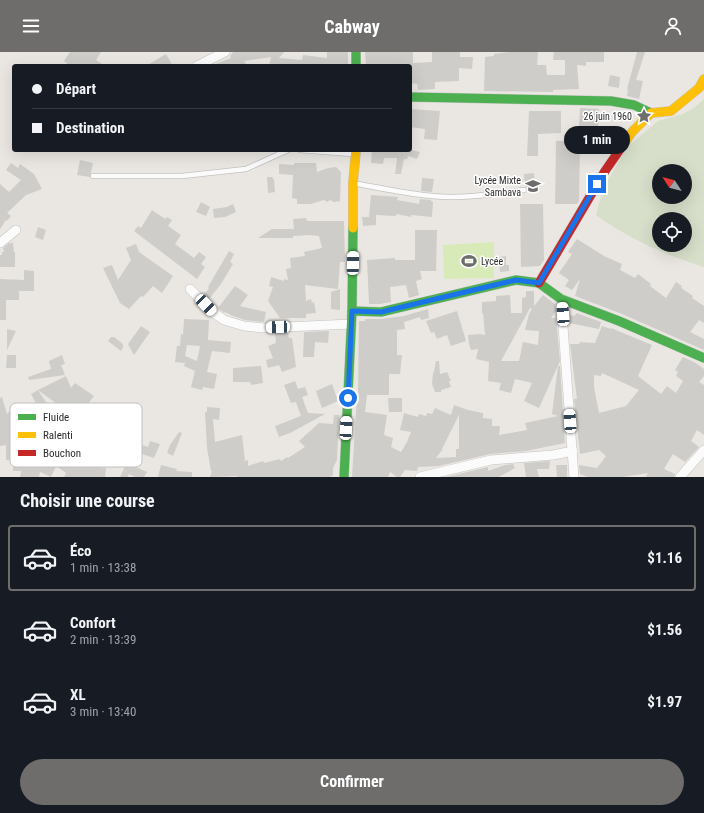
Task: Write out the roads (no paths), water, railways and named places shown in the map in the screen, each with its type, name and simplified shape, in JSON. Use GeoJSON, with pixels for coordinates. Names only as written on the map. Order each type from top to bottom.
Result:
{"type":"FeatureCollection","features":[{"type":"Feature","properties":{"kind":"street"},"geometry":{"type":"LineString","coordinates":[[201,64],[225,52]]}},
{"type":"Feature","properties":{"kind":"street"},"geometry":{"type":"LineString","coordinates":[[356,52],[356,64]]}},
{"type":"Feature","properties":{"kind":"street"},"geometry":{"type":"LineString","coordinates":[[412,97],[611,101],[634,105],[651,113],[671,111],[699,88],[704,79]]}},
{"type":"Feature","properties":{"kind":"street"},"geometry":{"type":"LineString","coordinates":[[539,283],[605,171],[632,132],[651,113]]}},
{"type":"Feature","properties":{"kind":"street"},"geometry":{"type":"LineString","coordinates":[[344,477],[352,311],[353,183],[356,152]]}},
{"type":"Feature","properties":{"kind":"street"},"geometry":{"type":"LineString","coordinates":[[0,243],[16,230]]}},
{"type":"Feature","properties":{"kind":"street"},"geometry":{"type":"LineString","coordinates":[[352,311],[381,312],[516,280],[539,283],[562,299],[619,321],[704,358]]}},
{"type":"Feature","properties":{"kind":"street"},"geometry":{"type":"LineString","coordinates":[[190,288],[214,314],[224,320],[244,326],[264,328],[351,324]]}},
{"type":"Feature","properties":{"kind":"street"},"geometry":{"type":"LineString","coordinates":[[562,299],[574,477]]}},
{"type":"Feature","properties":{"kind":"street"},"geometry":{"type":"LineString","coordinates":[[680,477],[704,450]]}},
{"type":"Feature","properties":{"kind":"street"},"geometry":{"type":"LineString","coordinates":[[420,477],[491,460],[554,455],[573,451]]}},
{"type":"Feature","properties":{"kind":"lane"},"geometry":{"type":"LineString","coordinates":[[93,176],[182,176],[246,169],[284,152]]}},
{"type":"Feature","properties":{"kind":"lane"},"geometry":{"type":"LineString","coordinates":[[353,183],[386,190],[434,196],[485,196],[524,190]]}},
{"type":"Feature","properties":{"kind":"place","name":"26 juin 1960"},"geometry":{"type":"Point","coordinates":[644,116]}},
{"type":"Feature","properties":{"kind":"place","name":"Lycée Mixte Sambava"},"geometry":{"type":"Point","coordinates":[533,186]}},
{"type":"Feature","properties":{"kind":"place","name":"Lycée"},"geometry":{"type":"Point","coordinates":[469,261]}}]}
